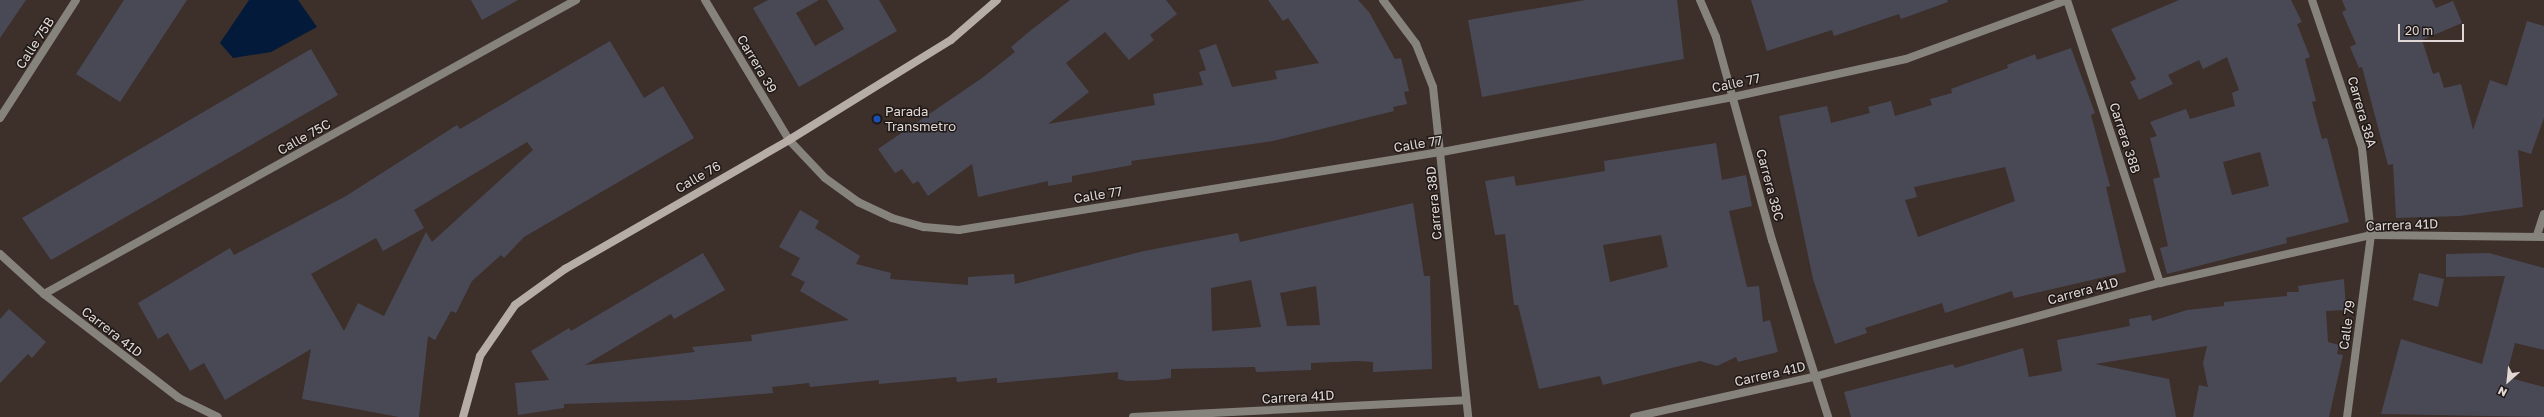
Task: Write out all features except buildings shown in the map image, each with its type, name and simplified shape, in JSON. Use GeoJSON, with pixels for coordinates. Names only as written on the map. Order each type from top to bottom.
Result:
{"type":"FeatureCollection","features":[{"type":"Feature","properties":{"kind":"street","name":"Calle 75B"},"geometry":{"type":"LineString","coordinates":[[0,118],[76,0]]}},
{"type":"Feature","properties":{"kind":"street","name":"Calle 75C"},"geometry":{"type":"LineString","coordinates":[[44,294],[576,0]]}},
{"type":"Feature","properties":{"kind":"street","name":"Carrera 39"},"geometry":{"type":"LineString","coordinates":[[705,0],[789,140]]}},
{"type":"Feature","properties":{"kind":"street","name":"Calle 76"},"geometry":{"type":"LineString","coordinates":[[463,417],[480,356],[515,305],[565,269],[789,140],[951,40],[997,0]]}},
{"type":"Feature","properties":{"kind":"street","name":"Carrera 38D"},"geometry":{"type":"LineString","coordinates":[[1383,0],[1416,44],[1433,88],[1442,152],[1465,400],[1468,417]]}},
{"type":"Feature","properties":{"kind":"street","name":"Carrera 38C"},"geometry":{"type":"LineString","coordinates":[[1700,0],[1716,37],[1772,240],[1817,376],[1828,417]]}},
{"type":"Feature","properties":{"kind":"street","name":"Calle 77"},"geometry":{"type":"LineString","coordinates":[[789,140],[825,178],[858,202],[905,222],[959,230],[1442,152],[1733,97],[1906,59],[2067,0]]}},
{"type":"Feature","properties":{"kind":"street","name":"Carrera 38B"},"geometry":{"type":"LineString","coordinates":[[2067,0],[2160,283]]}},
{"type":"Feature","properties":{"kind":"street","name":"Carrera 38A"},"geometry":{"type":"LineString","coordinates":[[2312,0],[2362,148],[2371,235]]}},
{"type":"Feature","properties":{"kind":"street"},"geometry":{"type":"LineString","coordinates":[[2540,236],[2544,214]]}},
{"type":"Feature","properties":{"kind":"street","name":"Carrera 41D"},"geometry":{"type":"LineString","coordinates":[[1634,417],[1817,376],[2160,283],[2371,235],[2540,236]]}},
{"type":"Feature","properties":{"kind":"street","name":"Calle 79"},"geometry":{"type":"LineString","coordinates":[[2347,417],[2371,235]]}},
{"type":"Feature","properties":{"kind":"street","name":"Carrera 41D"},"geometry":{"type":"LineString","coordinates":[[0,254],[44,294],[179,398],[218,417]]}},
{"type":"Feature","properties":{"kind":"street","name":"Carrera 41D"},"geometry":{"type":"LineString","coordinates":[[1133,417],[1465,400]]}},
{"type":"Feature","properties":{"kind":"water"},"geometry":{"type":"Polygon","coordinates":[[[249,0],[298,0],[317,27],[271,52],[233,58],[220,43],[249,0]]]}},
{"type":"Feature","properties":{"kind":"place","name":"Parada Transmetro"},"geometry":{"type":"Point","coordinates":[877,119]}}]}
